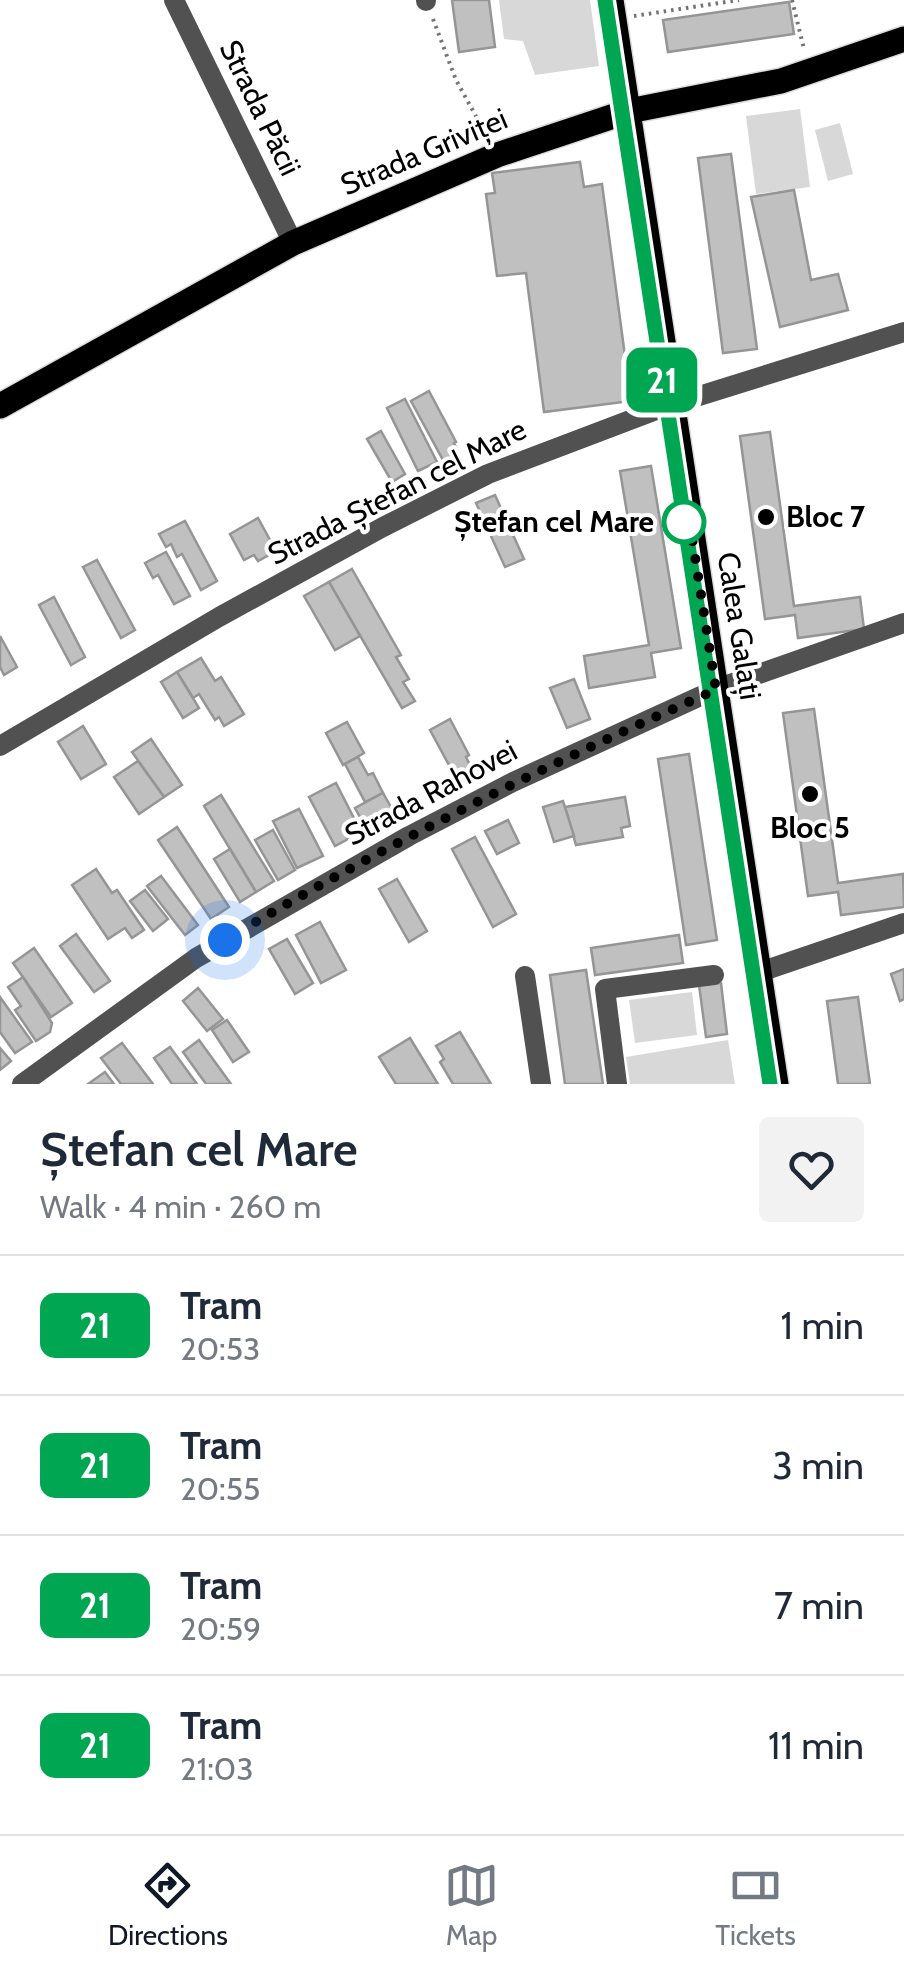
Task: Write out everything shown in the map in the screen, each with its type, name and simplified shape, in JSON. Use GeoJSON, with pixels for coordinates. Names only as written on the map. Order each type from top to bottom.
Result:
{"type":"FeatureCollection","features":[{"type":"Feature","properties":{"kind":"main road","name":"Calea Galați"},"geometry":{"type":"LineString","coordinates":[[613,9],[776,1084]]}},
{"type":"Feature","properties":{"kind":"main road","name":"Strada Griviței"},"geometry":{"type":"LineString","coordinates":[[0,406],[293,243],[497,155],[629,111],[809,72],[904,38]]}},
{"type":"Feature","properties":{"kind":"street","name":"Strada Păcii"},"geometry":{"type":"LineString","coordinates":[[174,0],[293,243]]}},
{"type":"Feature","properties":{"kind":"street","name":"Strada Ștefan cel Mare"},"geometry":{"type":"LineString","coordinates":[[0,746],[219,618],[440,497],[535,454],[671,405],[904,332]]}},
{"type":"Feature","properties":{"kind":"street","name":"Strada Rahovei"},"geometry":{"type":"LineString","coordinates":[[22,1084],[196,958],[513,782],[716,690],[904,623]]}},
{"type":"Feature","properties":{"kind":"street"},"geometry":{"type":"LineString","coordinates":[[760,972],[904,923]]}},
{"type":"Feature","properties":{"kind":"street"},"geometry":{"type":"LineString","coordinates":[[617,1084],[606,989],[714,975]]}},
{"type":"Feature","properties":{"kind":"street"},"geometry":{"type":"LineString","coordinates":[[526,976],[540,1084]]}},
{"type":"Feature","properties":{"kind":"path"},"geometry":{"type":"LineString","coordinates":[[426,0],[456,80],[497,155]]}},
{"type":"Feature","properties":{"kind":"path"},"geometry":{"type":"LineString","coordinates":[[613,9],[739,0]]}},
{"type":"Feature","properties":{"kind":"path"},"geometry":{"type":"LineString","coordinates":[[792,0],[809,72]]}},
{"type":"Feature","properties":{"kind":"shaded area"},"geometry":{"type":"Polygon","coordinates":[[[499,0],[590,0],[599,66],[535,75],[523,41],[504,39],[499,0]]]}},
{"type":"Feature","properties":{"kind":"shaded area"},"geometry":{"type":"Polygon","coordinates":[[[800,109],[810,187],[756,194],[746,116],[800,109]]]}},
{"type":"Feature","properties":{"kind":"shaded area"},"geometry":{"type":"Polygon","coordinates":[[[840,123],[853,174],[828,181],[815,130],[840,123]]]}},
{"type":"Feature","properties":{"kind":"shaded area"},"geometry":{"type":"Polygon","coordinates":[[[692,992],[697,1035],[635,1043],[629,1000],[692,992]]]}},
{"type":"Feature","properties":{"kind":"shaded area"},"geometry":{"type":"Polygon","coordinates":[[[728,1040],[735,1084],[630,1084],[626,1057],[728,1040]]]}},
{"type":"Feature","properties":{"kind":"building"},"geometry":{"type":"Polygon","coordinates":[[[452,0],[489,0],[495,47],[459,52],[452,0]]]}},
{"type":"Feature","properties":{"kind":"building"},"geometry":{"type":"Polygon","coordinates":[[[789,2],[794,34],[668,52],[663,20],[789,2]]]}},
{"type":"Feature","properties":{"kind":"building"},"geometry":{"type":"Polygon","coordinates":[[[731,154],[757,349],[723,353],[698,158],[731,154]]]}},
{"type":"Feature","properties":{"kind":"building"},"geometry":{"type":"Polygon","coordinates":[[[580,162],[584,187],[602,184],[631,401],[544,412],[526,273],[497,276],[486,194],[495,193],[492,173],[580,162]]]}},
{"type":"Feature","properties":{"kind":"building"},"geometry":{"type":"Polygon","coordinates":[[[794,190],[811,280],[838,274],[848,310],[780,327],[751,197],[794,190]]]}},
{"type":"Feature","properties":{"kind":"building"},"geometry":{"type":"Polygon","coordinates":[[[429,391],[456,442],[458,452],[443,460],[411,401],[429,391]]]}},
{"type":"Feature","properties":{"kind":"building"},"geometry":{"type":"Polygon","coordinates":[[[405,399],[437,462],[418,471],[387,408],[405,399]]]}},
{"type":"Feature","properties":{"kind":"building"},"geometry":{"type":"Polygon","coordinates":[[[381,431],[405,474],[392,482],[367,439],[381,431]]]}},
{"type":"Feature","properties":{"kind":"building","name":"Bloc 7"},"geometry":{"type":"Polygon","coordinates":[[[770,432],[794,606],[860,597],[864,629],[798,638],[795,615],[765,619],[740,436],[770,432]]]}},
{"type":"Feature","properties":{"kind":"building"},"geometry":{"type":"Polygon","coordinates":[[[651,466],[681,648],[651,653],[655,677],[589,688],[584,656],[649,645],[620,471],[651,466]]]}},
{"type":"Feature","properties":{"kind":"building"},"geometry":{"type":"Polygon","coordinates":[[[495,495],[524,559],[505,567],[476,503],[495,495]]]}},
{"type":"Feature","properties":{"kind":"building"},"geometry":{"type":"Polygon","coordinates":[[[258,518],[276,551],[258,561],[254,555],[244,560],[230,534],[258,518]]]}},
{"type":"Feature","properties":{"kind":"building"},"geometry":{"type":"Polygon","coordinates":[[[185,521],[217,581],[201,590],[182,554],[177,557],[171,544],[166,547],[159,534],[185,521]]]}},
{"type":"Feature","properties":{"kind":"building"},"geometry":{"type":"Polygon","coordinates":[[[166,552],[190,596],[174,604],[158,575],[153,578],[145,563],[166,552]]]}},
{"type":"Feature","properties":{"kind":"building"},"geometry":{"type":"Polygon","coordinates":[[[97,560],[135,630],[121,638],[83,567],[97,560]]]}},
{"type":"Feature","properties":{"kind":"building"},"geometry":{"type":"Polygon","coordinates":[[[352,569],[401,655],[396,657],[409,679],[403,682],[415,701],[402,708],[329,582],[352,569]]]}},
{"type":"Feature","properties":{"kind":"building"},"geometry":{"type":"Polygon","coordinates":[[[329,582],[360,636],[335,650],[304,596],[329,582]]]}},
{"type":"Feature","properties":{"kind":"building"},"geometry":{"type":"Polygon","coordinates":[[[54,597],[85,657],[71,665],[39,605],[54,597]]]}},
{"type":"Feature","properties":{"kind":"building"},"geometry":{"type":"Polygon","coordinates":[[[0,636],[17,667],[4,675],[0,667],[0,636]]]}},
{"type":"Feature","properties":{"kind":"building"},"geometry":{"type":"Polygon","coordinates":[[[201,658],[215,681],[221,677],[244,714],[224,726],[219,717],[215,720],[199,694],[193,698],[177,672],[201,658]]]}},
{"type":"Feature","properties":{"kind":"building"},"geometry":{"type":"Polygon","coordinates":[[[177,672],[199,708],[183,718],[161,682],[177,672]]]}},
{"type":"Feature","properties":{"kind":"building"},"geometry":{"type":"Polygon","coordinates":[[[574,679],[590,719],[567,728],[550,688],[574,679]]]}},
{"type":"Feature","properties":{"kind":"building","name":"Bloc 5"},"geometry":{"type":"Polygon","coordinates":[[[814,709],[838,883],[903,874],[904,907],[841,915],[838,892],[808,896],[783,713],[814,709]]]}},
{"type":"Feature","properties":{"kind":"building"},"geometry":{"type":"Polygon","coordinates":[[[450,719],[473,771],[457,780],[430,730],[450,719]]]}},
{"type":"Feature","properties":{"kind":"building"},"geometry":{"type":"Polygon","coordinates":[[[347,722],[364,753],[343,765],[326,733],[347,722]]]}},
{"type":"Feature","properties":{"kind":"building"},"geometry":{"type":"Polygon","coordinates":[[[83,726],[106,764],[81,779],[58,742],[83,726]]]}},
{"type":"Feature","properties":{"kind":"building"},"geometry":{"type":"Polygon","coordinates":[[[151,739],[182,785],[164,797],[132,752],[151,739]]]}},
{"type":"Feature","properties":{"kind":"building"},"geometry":{"type":"Polygon","coordinates":[[[689,754],[717,940],[686,945],[658,759],[689,754]]]}},
{"type":"Feature","properties":{"kind":"building"},"geometry":{"type":"Polygon","coordinates":[[[358,757],[368,775],[373,773],[383,793],[365,802],[345,764],[358,757]]]}},
{"type":"Feature","properties":{"kind":"building"},"geometry":{"type":"Polygon","coordinates":[[[138,761],[164,797],[139,814],[114,777],[138,761]]]}},
{"type":"Feature","properties":{"kind":"building"},"geometry":{"type":"Polygon","coordinates":[[[336,783],[361,832],[335,846],[309,797],[336,783]]]}},
{"type":"Feature","properties":{"kind":"building"},"geometry":{"type":"Polygon","coordinates":[[[383,793],[395,814],[367,830],[355,808],[383,793]]]}},
{"type":"Feature","properties":{"kind":"building"},"geometry":{"type":"Polygon","coordinates":[[[221,795],[274,881],[256,892],[204,806],[221,795]]]}},
{"type":"Feature","properties":{"kind":"building"},"geometry":{"type":"Polygon","coordinates":[[[625,797],[630,826],[621,828],[623,837],[576,845],[565,807],[625,797]]]}},
{"type":"Feature","properties":{"kind":"building"},"geometry":{"type":"Polygon","coordinates":[[[563,801],[574,836],[554,842],[543,807],[563,801]]]}},
{"type":"Feature","properties":{"kind":"building"},"geometry":{"type":"Polygon","coordinates":[[[299,809],[323,856],[297,868],[273,821],[299,809]]]}},
{"type":"Feature","properties":{"kind":"building"},"geometry":{"type":"Polygon","coordinates":[[[508,820],[519,843],[497,854],[485,831],[508,820]]]}},
{"type":"Feature","properties":{"kind":"building"},"geometry":{"type":"Polygon","coordinates":[[[177,827],[229,907],[211,919],[158,840],[177,827]]]}},
{"type":"Feature","properties":{"kind":"building"},"geometry":{"type":"Polygon","coordinates":[[[273,830],[295,870],[278,880],[255,840],[273,830]]]}},
{"type":"Feature","properties":{"kind":"building"},"geometry":{"type":"Polygon","coordinates":[[[475,837],[516,914],[493,927],[452,849],[475,837]]]}},
{"type":"Feature","properties":{"kind":"building"},"geometry":{"type":"Polygon","coordinates":[[[230,849],[256,892],[240,902],[214,859],[230,849]]]}},
{"type":"Feature","properties":{"kind":"building"},"geometry":{"type":"Polygon","coordinates":[[[96,869],[112,893],[117,890],[144,930],[132,938],[125,928],[108,939],[72,885],[96,869]]]}},
{"type":"Feature","properties":{"kind":"building"},"geometry":{"type":"Polygon","coordinates":[[[161,876],[198,925],[185,935],[147,886],[161,876]]]}},
{"type":"Feature","properties":{"kind":"building"},"geometry":{"type":"Polygon","coordinates":[[[397,879],[427,931],[409,942],[379,889],[397,879]]]}},
{"type":"Feature","properties":{"kind":"building"},"geometry":{"type":"Polygon","coordinates":[[[145,890],[168,919],[153,931],[130,901],[145,890]]]}},
{"type":"Feature","properties":{"kind":"building"},"geometry":{"type":"Polygon","coordinates":[[[320,922],[346,970],[321,983],[296,935],[320,922]]]}},
{"type":"Feature","properties":{"kind":"building"},"geometry":{"type":"Polygon","coordinates":[[[76,934],[110,981],[94,992],[60,946],[76,934]]]}},
{"type":"Feature","properties":{"kind":"building"},"geometry":{"type":"Polygon","coordinates":[[[679,935],[683,963],[595,975],[591,948],[679,935]]]}},
{"type":"Feature","properties":{"kind":"building"},"geometry":{"type":"Polygon","coordinates":[[[287,939],[313,983],[295,994],[269,949],[287,939]]]}},
{"type":"Feature","properties":{"kind":"building"},"geometry":{"type":"Polygon","coordinates":[[[34,948],[72,1003],[51,1017],[13,963],[34,948]]]}},
{"type":"Feature","properties":{"kind":"building"},"geometry":{"type":"Polygon","coordinates":[[[904,969],[904,999],[900,1001],[891,974],[904,969]]]}},
{"type":"Feature","properties":{"kind":"building"},"geometry":{"type":"Polygon","coordinates":[[[586,970],[603,1084],[565,1084],[550,975],[586,970]]]}},
{"type":"Feature","properties":{"kind":"building"},"geometry":{"type":"Polygon","coordinates":[[[23,977],[52,1023],[50,1032],[36,1041],[15,1010],[21,1006],[8,987],[23,977]]]}},
{"type":"Feature","properties":{"kind":"building"},"geometry":{"type":"Polygon","coordinates":[[[721,983],[727,1034],[706,1037],[699,985],[721,983]]]}},
{"type":"Feature","properties":{"kind":"building"},"geometry":{"type":"Polygon","coordinates":[[[198,988],[223,1019],[207,1031],[183,1001],[198,988]]]}},
{"type":"Feature","properties":{"kind":"building"},"geometry":{"type":"Polygon","coordinates":[[[0,997],[32,1042],[15,1053],[0,1032],[0,997]]]}},
{"type":"Feature","properties":{"kind":"building"},"geometry":{"type":"Polygon","coordinates":[[[858,997],[870,1084],[838,1084],[827,1001],[858,997]]]}},
{"type":"Feature","properties":{"kind":"building"},"geometry":{"type":"Polygon","coordinates":[[[227,1020],[249,1052],[233,1062],[212,1030],[227,1020]]]}},
{"type":"Feature","properties":{"kind":"building"},"geometry":{"type":"Polygon","coordinates":[[[460,1032],[491,1084],[453,1084],[436,1046],[460,1032]]]}},
{"type":"Feature","properties":{"kind":"building"},"geometry":{"type":"Polygon","coordinates":[[[410,1038],[438,1084],[396,1084],[379,1057],[410,1038]]]}},
{"type":"Feature","properties":{"kind":"building"},"geometry":{"type":"Polygon","coordinates":[[[199,1040],[231,1084],[206,1084],[183,1052],[199,1040]]]}},
{"type":"Feature","properties":{"kind":"building"},"geometry":{"type":"Polygon","coordinates":[[[122,1043],[153,1084],[121,1084],[101,1058],[122,1043]]]}},
{"type":"Feature","properties":{"kind":"building"},"geometry":{"type":"Polygon","coordinates":[[[170,1047],[197,1084],[172,1084],[154,1058],[170,1047]]]}},
{"type":"Feature","properties":{"kind":"building"},"geometry":{"type":"Polygon","coordinates":[[[0,1048],[11,1061],[0,1070],[0,1048]]]}},
{"type":"Feature","properties":{"kind":"building"},"geometry":{"type":"Polygon","coordinates":[[[105,1072],[114,1084],[88,1084],[105,1072]]]}},
{"type":"Feature","properties":{"kind":"tram line"},"geometry":{"type":"LineString","coordinates":[[605,0],[770,1084]]}},
{"type":"Feature","properties":{"kind":"tram line","name":"21"},"geometry":{"type":"LineString","coordinates":[[605,0],[770,1084]]}},
{"type":"Feature","properties":{"kind":"tram line"},"geometry":{"type":"LineString","coordinates":[[628,60],[652,214]]}},
{"type":"Feature","properties":{"kind":"place","name":"Bloc 7"},"geometry":{"type":"Point","coordinates":[766,517]}},
{"type":"Feature","properties":{"kind":"place","name":"Ștefan cel Mare"},"geometry":{"type":"Point","coordinates":[684,522]}},
{"type":"Feature","properties":{"kind":"place","name":"Bloc 5"},"geometry":{"type":"Point","coordinates":[810,794]}},
{"type":"Feature","properties":{"kind":"route"},"geometry":{"type":"LineString","coordinates":[[225,940],[513,782],[716,690],[688,512],[684,522]]}}]}
